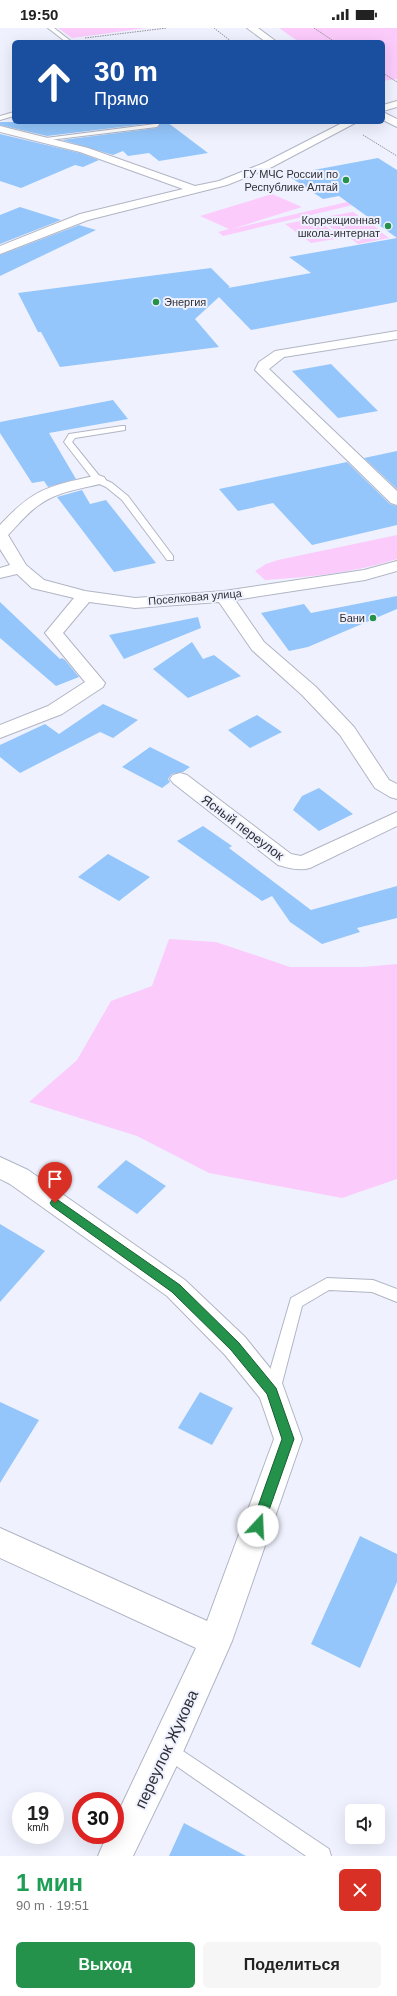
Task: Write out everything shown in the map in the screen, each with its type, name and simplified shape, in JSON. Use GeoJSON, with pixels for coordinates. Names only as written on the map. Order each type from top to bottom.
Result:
{"type":"FeatureCollection","features":[{"type":"Feature","properties":{"kind":"street"},"geometry":{"type":"LineString","coordinates":[[252,28],[269,40]]}},
{"type":"Feature","properties":{"kind":"street"},"geometry":{"type":"LineString","coordinates":[[385,107],[397,104]]}},
{"type":"Feature","properties":{"kind":"street"},"geometry":{"type":"LineString","coordinates":[[385,115],[397,124]]}},
{"type":"Feature","properties":{"kind":"street"},"geometry":{"type":"LineString","coordinates":[[2,247],[84,217],[223,183],[248,174],[348,124]]}},
{"type":"Feature","properties":{"kind":"street"},"geometry":{"type":"LineString","coordinates":[[0,129],[84,150],[194,190]]}},
{"type":"Feature","properties":{"kind":"street"},"geometry":{"type":"LineString","coordinates":[[13,142],[36,138]]}},
{"type":"Feature","properties":{"kind":"street"},"geometry":{"type":"LineString","coordinates":[[397,336],[280,354],[264,365],[262,370],[397,500]]}},
{"type":"Feature","properties":{"kind":"street"},"geometry":{"type":"LineString","coordinates":[[0,535],[24,509],[39,498],[55,490],[98,480]]}},
{"type":"Feature","properties":{"kind":"street","name":"Поселковая улица"},"geometry":{"type":"LineString","coordinates":[[0,535],[20,568],[38,584],[85,596],[135,603],[224,596],[365,575],[397,566]]}},
{"type":"Feature","properties":{"kind":"street"},"geometry":{"type":"LineString","coordinates":[[0,572],[20,568]]}},
{"type":"Feature","properties":{"kind":"street"},"geometry":{"type":"LineString","coordinates":[[0,732],[55,710],[96,683],[54,633],[85,596]]}},
{"type":"Feature","properties":{"kind":"street"},"geometry":{"type":"LineString","coordinates":[[224,596],[258,646],[309,691],[347,731],[382,784],[397,793]]}},
{"type":"Feature","properties":{"kind":"street","name":"Ясный переулок"},"geometry":{"type":"LineString","coordinates":[[180,779],[285,860],[303,863],[397,818]]}},
{"type":"Feature","properties":{"kind":"street"},"geometry":{"type":"LineString","coordinates":[[0,1167],[19,1177],[176,1288],[235,1346],[272,1392]]}},
{"type":"Feature","properties":{"kind":"street","name":"переулок Жукова"},"geometry":{"type":"LineString","coordinates":[[115,1856],[167,1749],[216,1640],[288,1439],[272,1392]]}},
{"type":"Feature","properties":{"kind":"street"},"geometry":{"type":"LineString","coordinates":[[0,1543],[216,1640]]}},
{"type":"Feature","properties":{"kind":"lane"},"geometry":{"type":"LineString","coordinates":[[51,28],[67,40]]}},
{"type":"Feature","properties":{"kind":"lane"},"geometry":{"type":"LineString","coordinates":[[0,118],[12,115]]}},
{"type":"Feature","properties":{"kind":"lane"},"geometry":{"type":"LineString","coordinates":[[36,138],[157,124]]}},
{"type":"Feature","properties":{"kind":"lane"},"geometry":{"type":"LineString","coordinates":[[122,428],[72,436],[68,442],[98,480],[109,485],[125,498],[170,558]]}},
{"type":"Feature","properties":{"kind":"lane"},"geometry":{"type":"LineString","coordinates":[[272,1392],[296,1302],[327,1284],[373,1286],[397,1296]]}},
{"type":"Feature","properties":{"kind":"lane"},"geometry":{"type":"LineString","coordinates":[[167,1749],[322,1856]]}},
{"type":"Feature","properties":{"kind":"path"},"geometry":{"type":"LineString","coordinates":[[76,40],[167,28]]}},
{"type":"Feature","properties":{"kind":"path"},"geometry":{"type":"LineString","coordinates":[[214,28],[229,40]]}},
{"type":"Feature","properties":{"kind":"path"},"geometry":{"type":"LineString","coordinates":[[314,28],[333,40]]}},
{"type":"Feature","properties":{"kind":"path"},"geometry":{"type":"LineString","coordinates":[[385,74],[397,82]]}},
{"type":"Feature","properties":{"kind":"path"},"geometry":{"type":"LineString","coordinates":[[359,133],[397,156]]}},
{"type":"Feature","properties":{"kind":"shaded area"},"geometry":{"type":"Polygon","coordinates":[[[58,28],[147,28],[72,38],[58,28]]]}},
{"type":"Feature","properties":{"kind":"shaded area"},"geometry":{"type":"Polygon","coordinates":[[[279,28],[397,28],[397,79],[385,81],[385,40],[296,40],[279,28]]]}},
{"type":"Feature","properties":{"kind":"shaded area"},"geometry":{"type":"Polygon","coordinates":[[[272,194],[302,207],[232,229],[368,197],[374,200],[223,236],[218,232],[229,229],[200,216],[272,194]]]}},
{"type":"Feature","properties":{"kind":"shaded area"},"geometry":{"type":"Polygon","coordinates":[[[353,212],[380,230],[344,237],[318,218],[353,212]]]}},
{"type":"Feature","properties":{"kind":"shaded area"},"geometry":{"type":"Polygon","coordinates":[[[315,218],[341,238],[311,243],[285,224],[315,218]]]}},
{"type":"Feature","properties":{"kind":"shaded area"},"geometry":{"type":"Polygon","coordinates":[[[381,232],[389,238],[358,244],[350,238],[381,232]]]}},
{"type":"Feature","properties":{"kind":"shaded area"},"geometry":{"type":"Polygon","coordinates":[[[397,535],[397,559],[381,564],[331,574],[265,580],[255,571],[266,564],[278,560],[397,535]]]}},
{"type":"Feature","properties":{"kind":"shaded area"},"geometry":{"type":"Polygon","coordinates":[[[169,939],[216,942],[290,967],[363,967],[397,964],[397,1179],[342,1198],[209,1173],[137,1136],[29,1102],[77,1060],[111,1001],[152,986],[169,939]]]}},
{"type":"Feature","properties":{"kind":"building"},"geometry":{"type":"Polygon","coordinates":[[[0,122],[12,122],[12,124],[146,124],[47,136],[0,125],[0,122]]]}},
{"type":"Feature","properties":{"kind":"building"},"geometry":{"type":"Polygon","coordinates":[[[160,124],[170,124],[208,153],[159,161],[149,153],[128,156],[123,151],[113,155],[62,140],[157,128],[160,124]]]}},
{"type":"Feature","properties":{"kind":"building"},"geometry":{"type":"Polygon","coordinates":[[[0,134],[80,153],[99,160],[83,167],[75,165],[21,188],[0,181],[0,134]]]}},
{"type":"Feature","properties":{"kind":"building","name":"ГУ МЧС России по Республике Алтай"},"geometry":{"type":"Polygon","coordinates":[[[378,158],[397,170],[397,238],[339,196],[323,199],[287,175],[378,158]]]}},
{"type":"Feature","properties":{"kind":"building"},"geometry":{"type":"Polygon","coordinates":[[[20,207],[61,220],[0,244],[0,215],[20,207]]]}},
{"type":"Feature","properties":{"kind":"building"},"geometry":{"type":"Polygon","coordinates":[[[79,225],[96,230],[0,276],[0,255],[79,225]]]}},
{"type":"Feature","properties":{"kind":"building"},"geometry":{"type":"Polygon","coordinates":[[[397,238],[397,302],[251,330],[219,297],[195,319],[219,347],[60,367],[41,332],[38,332],[18,293],[211,268],[230,287],[228,288],[311,273],[289,257],[397,238]]]}},
{"type":"Feature","properties":{"kind":"building"},"geometry":{"type":"Polygon","coordinates":[[[331,364],[378,411],[338,418],[292,371],[331,364]]]}},
{"type":"Feature","properties":{"kind":"building"},"geometry":{"type":"Polygon","coordinates":[[[113,400],[128,419],[49,433],[76,479],[48,487],[44,481],[32,483],[0,433],[0,422],[113,400]]]}},
{"type":"Feature","properties":{"kind":"building"},"geometry":{"type":"Polygon","coordinates":[[[397,451],[397,489],[364,458],[397,451]]]}},
{"type":"Feature","properties":{"kind":"building"},"geometry":{"type":"Polygon","coordinates":[[[347,462],[390,504],[397,506],[397,525],[312,545],[273,503],[238,511],[219,489],[347,462]]]}},
{"type":"Feature","properties":{"kind":"building"},"geometry":{"type":"Polygon","coordinates":[[[82,490],[90,504],[106,500],[156,563],[114,572],[57,497],[82,490]]]}},
{"type":"Feature","properties":{"kind":"building"},"geometry":{"type":"Polygon","coordinates":[[[397,596],[397,609],[308,647],[289,651],[261,613],[304,604],[311,613],[397,596]]]}},
{"type":"Feature","properties":{"kind":"building"},"geometry":{"type":"Polygon","coordinates":[[[0,602],[60,659],[62,658],[65,660],[79,677],[56,686],[0,638],[0,602]]]}},
{"type":"Feature","properties":{"kind":"building"},"geometry":{"type":"Polygon","coordinates":[[[198,617],[201,628],[124,659],[109,635],[198,617]]]}},
{"type":"Feature","properties":{"kind":"building"},"geometry":{"type":"Polygon","coordinates":[[[192,642],[203,659],[214,655],[241,676],[188,698],[153,669],[192,642]]]}},
{"type":"Feature","properties":{"kind":"building"},"geometry":{"type":"Polygon","coordinates":[[[103,704],[138,720],[113,738],[100,732],[20,773],[0,757],[0,745],[45,724],[59,734],[103,704]]]}},
{"type":"Feature","properties":{"kind":"building"},"geometry":{"type":"Polygon","coordinates":[[[257,715],[282,732],[250,748],[228,730],[257,715]]]}},
{"type":"Feature","properties":{"kind":"building"},"geometry":{"type":"Polygon","coordinates":[[[150,747],[190,767],[183,772],[172,774],[168,779],[170,782],[162,788],[122,767],[150,747]]]}},
{"type":"Feature","properties":{"kind":"building"},"geometry":{"type":"Polygon","coordinates":[[[319,788],[353,814],[319,831],[293,810],[302,796],[319,788]]]}},
{"type":"Feature","properties":{"kind":"building"},"geometry":{"type":"Polygon","coordinates":[[[203,826],[232,846],[229,848],[311,910],[397,886],[397,918],[357,928],[360,932],[322,944],[290,922],[272,896],[262,901],[177,841],[203,826]]]}},
{"type":"Feature","properties":{"kind":"building"},"geometry":{"type":"Polygon","coordinates":[[[108,854],[150,877],[119,901],[78,877],[108,854]]]}},
{"type":"Feature","properties":{"kind":"building"},"geometry":{"type":"Polygon","coordinates":[[[126,1160],[166,1186],[137,1214],[97,1187],[126,1160]]]}},
{"type":"Feature","properties":{"kind":"building"},"geometry":{"type":"Polygon","coordinates":[[[0,1224],[45,1251],[0,1302],[0,1224]]]}},
{"type":"Feature","properties":{"kind":"building"},"geometry":{"type":"Polygon","coordinates":[[[200,1392],[233,1408],[212,1445],[178,1428],[200,1392]]]}},
{"type":"Feature","properties":{"kind":"building"},"geometry":{"type":"Polygon","coordinates":[[[0,1402],[39,1420],[0,1483],[0,1402]]]}},
{"type":"Feature","properties":{"kind":"building"},"geometry":{"type":"Polygon","coordinates":[[[360,1536],[397,1554],[397,1582],[360,1668],[311,1644],[360,1536]]]}},
{"type":"Feature","properties":{"kind":"building"},"geometry":{"type":"Polygon","coordinates":[[[184,1823],[246,1856],[169,1856],[184,1823]]]}},
{"type":"Feature","properties":{"kind":"place","name":"ГУ МЧС России по Республике Алтай"},"geometry":{"type":"Point","coordinates":[346,180]}},
{"type":"Feature","properties":{"kind":"place","name":"Коррекционная школа-интернат"},"geometry":{"type":"Point","coordinates":[388,226]}},
{"type":"Feature","properties":{"kind":"place","name":"Энергия"},"geometry":{"type":"Point","coordinates":[156,302]}},
{"type":"Feature","properties":{"kind":"place","name":"Бани"},"geometry":{"type":"Point","coordinates":[373,618]}},
{"type":"Feature","properties":{"kind":"route"},"geometry":{"type":"LineString","coordinates":[[55,1203],[176,1288],[235,1346],[272,1392],[288,1439],[258,1526]]}}]}
